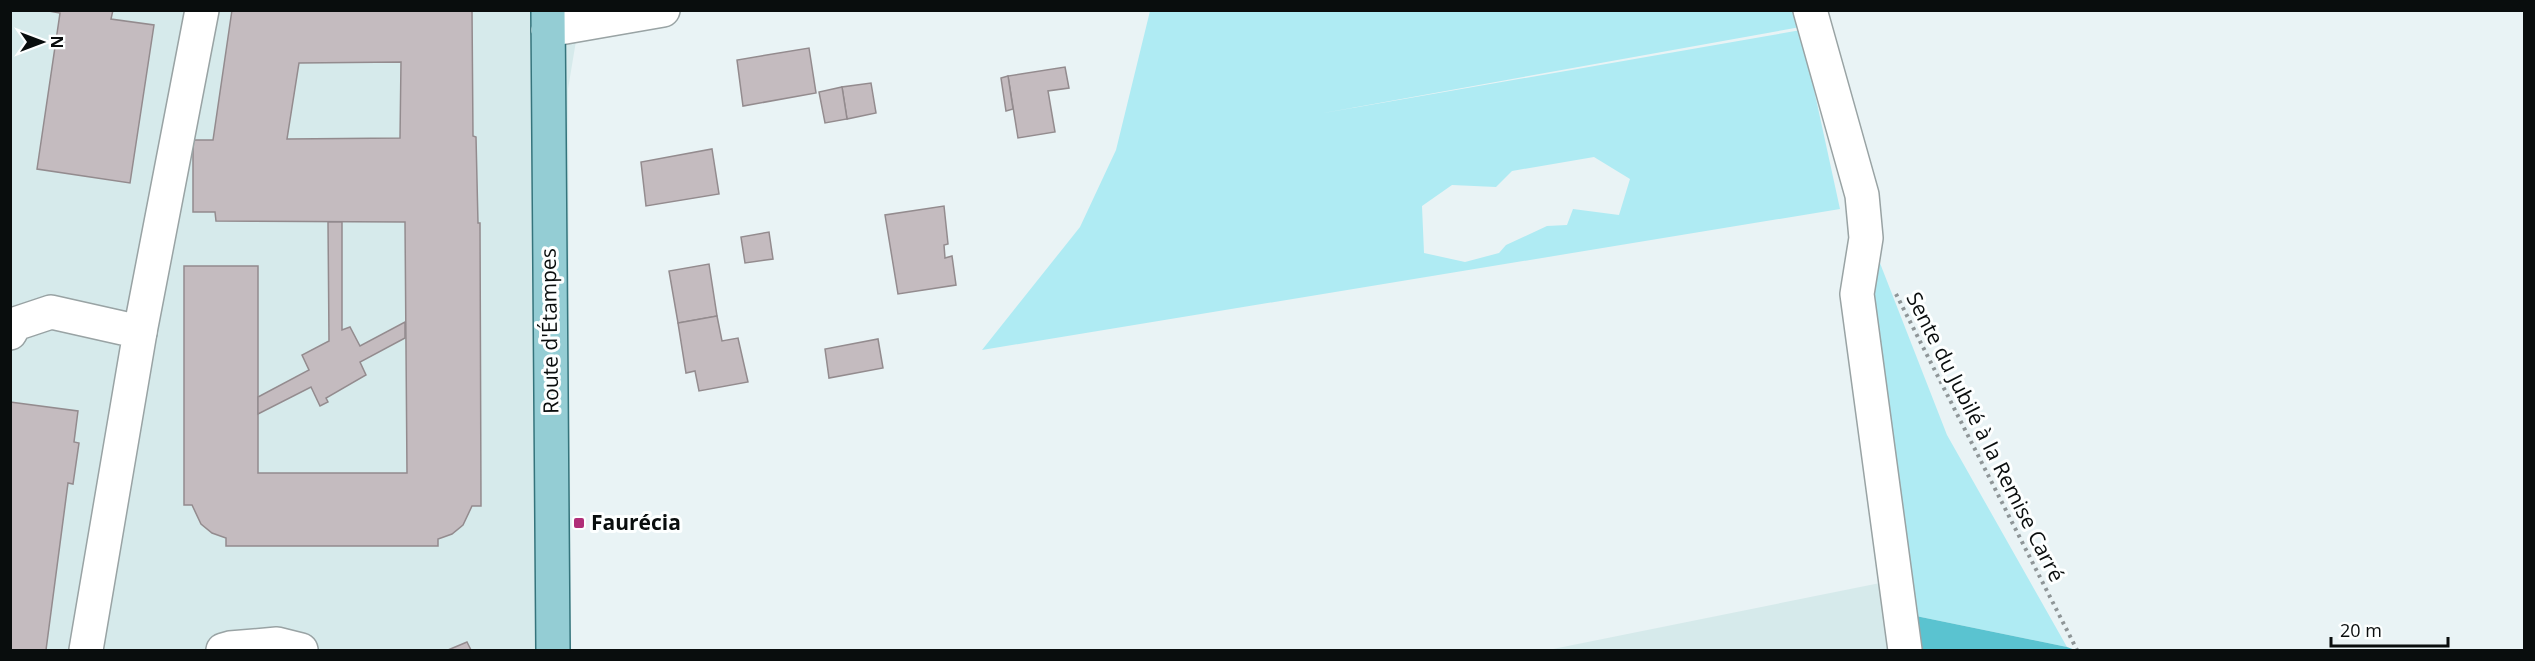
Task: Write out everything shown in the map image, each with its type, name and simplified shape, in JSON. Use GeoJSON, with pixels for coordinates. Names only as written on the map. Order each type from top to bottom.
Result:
{"type":"FeatureCollection","features":[{"type":"Feature","properties":{"kind":"main road","name":"Route d'Étampes"},"geometry":{"type":"LineString","coordinates":[[548,20],[553,651]]}},
{"type":"Feature","properties":{"kind":"street"},"geometry":{"type":"LineString","coordinates":[[86,651],[140,332],[202,10]]}},
{"type":"Feature","properties":{"kind":"street"},"geometry":{"type":"LineString","coordinates":[[548,20],[663,10]]}},
{"type":"Feature","properties":{"kind":"street"},"geometry":{"type":"LineString","coordinates":[[1810,10],[1862,195],[1866,238],[1857,294],[1905,651]]}},
{"type":"Feature","properties":{"kind":"street"},"geometry":{"type":"LineString","coordinates":[[10,333],[15,324],[51,312],[140,332]]}},
{"type":"Feature","properties":{"kind":"street"},"geometry":{"type":"LineString","coordinates":[[223,651],[230,648],[277,645],[301,651]]}},
{"type":"Feature","properties":{"kind":"path","name":"Sente du Jubilé à la Remise Carré"},"geometry":{"type":"LineString","coordinates":[[1893,286],[2077,651]]}},
{"type":"Feature","properties":{"kind":"shaded area"},"geometry":{"type":"Polygon","coordinates":[[[10,11],[581,11],[568,89],[571,650],[11,650],[10,11]]]}},
{"type":"Feature","properties":{"kind":"shaded area"},"geometry":{"type":"Polygon","coordinates":[[[1150,11],[1801,11],[1806,26],[1318,114],[1801,30],[1840,209],[982,350],[1080,227],[1116,150],[1150,11]],[[1594,157],[1512,171],[1496,187],[1452,185],[1422,206],[1424,253],[1465,262],[1499,253],[1506,245],[1547,226],[1567,225],[1573,209],[1619,215],[1630,179],[1594,157]]]}},
{"type":"Feature","properties":{"kind":"shaded area"},"geometry":{"type":"Polygon","coordinates":[[[1862,217],[1947,435],[2067,647],[1911,615],[1862,217]]]}},
{"type":"Feature","properties":{"kind":"shaded area"},"geometry":{"type":"Polygon","coordinates":[[[1890,581],[1895,650],[1548,650],[1890,581]]]}},
{"type":"Feature","properties":{"kind":"shaded area"},"geometry":{"type":"Polygon","coordinates":[[[1911,615],[2067,647],[2075,650],[1909,650],[1911,615]]]}},
{"type":"Feature","properties":{"kind":"building"},"geometry":{"type":"Polygon","coordinates":[[[43,10],[113,10],[111,19],[154,25],[130,183],[37,169],[60,13],[43,10]]]}},
{"type":"Feature","properties":{"kind":"building"},"geometry":{"type":"Polygon","coordinates":[[[232,10],[472,10],[473,136],[476,137],[478,223],[480,223],[481,506],[472,506],[463,525],[452,534],[438,539],[438,546],[226,546],[226,538],[212,533],[201,524],[192,505],[184,505],[184,266],[258,266],[258,473],[407,473],[405,222],[216,221],[215,212],[193,212],[193,140],[213,140],[232,10]],[[401,62],[299,63],[287,139],[400,138],[401,62]]]}},
{"type":"Feature","properties":{"kind":"building"},"geometry":{"type":"Polygon","coordinates":[[[809,48],[816,93],[743,106],[737,60],[809,48]]]}},
{"type":"Feature","properties":{"kind":"building"},"geometry":{"type":"Polygon","coordinates":[[[1065,67],[1069,88],[1048,91],[1055,132],[1018,138],[1008,76],[1065,67]]]}},
{"type":"Feature","properties":{"kind":"building"},"geometry":{"type":"Polygon","coordinates":[[[1008,76],[1013,109],[1006,111],[1001,78],[1008,76]]]}},
{"type":"Feature","properties":{"kind":"building"},"geometry":{"type":"Polygon","coordinates":[[[871,83],[876,113],[847,119],[842,87],[871,83]]]}},
{"type":"Feature","properties":{"kind":"building"},"geometry":{"type":"Polygon","coordinates":[[[842,87],[847,119],[825,123],[819,92],[842,87]]]}},
{"type":"Feature","properties":{"kind":"building"},"geometry":{"type":"Polygon","coordinates":[[[712,149],[719,194],[646,206],[641,162],[712,149]]]}},
{"type":"Feature","properties":{"kind":"building"},"geometry":{"type":"Polygon","coordinates":[[[944,206],[948,244],[944,245],[945,258],[952,256],[956,285],[898,294],[885,215],[944,206]]]}},
{"type":"Feature","properties":{"kind":"building"},"geometry":{"type":"Polygon","coordinates":[[[328,222],[342,222],[342,330],[350,327],[360,346],[405,322],[405,338],[360,362],[366,375],[326,398],[328,402],[320,406],[311,387],[258,414],[258,397],[309,370],[302,355],[329,341],[328,222]]]}},
{"type":"Feature","properties":{"kind":"building"},"geometry":{"type":"Polygon","coordinates":[[[769,232],[773,259],[745,263],[741,237],[769,232]]]}},
{"type":"Feature","properties":{"kind":"building"},"geometry":{"type":"Polygon","coordinates":[[[709,264],[717,316],[678,323],[669,271],[709,264]]]}},
{"type":"Feature","properties":{"kind":"building"},"geometry":{"type":"Polygon","coordinates":[[[717,316],[722,341],[738,338],[748,382],[699,391],[695,371],[686,373],[678,323],[717,316]]]}},
{"type":"Feature","properties":{"kind":"building"},"geometry":{"type":"Polygon","coordinates":[[[878,339],[883,368],[829,378],[825,349],[878,339]]]}},
{"type":"Feature","properties":{"kind":"building"},"geometry":{"type":"Polygon","coordinates":[[[10,402],[78,411],[74,442],[79,443],[73,484],[68,483],[46,650],[10,650],[10,402]]]}},
{"type":"Feature","properties":{"kind":"building"},"geometry":{"type":"Polygon","coordinates":[[[467,642],[471,650],[448,650],[467,642]]]}},
{"type":"Feature","properties":{"kind":"place","name":"Faurécia"},"geometry":{"type":"Point","coordinates":[579,523]}}]}
